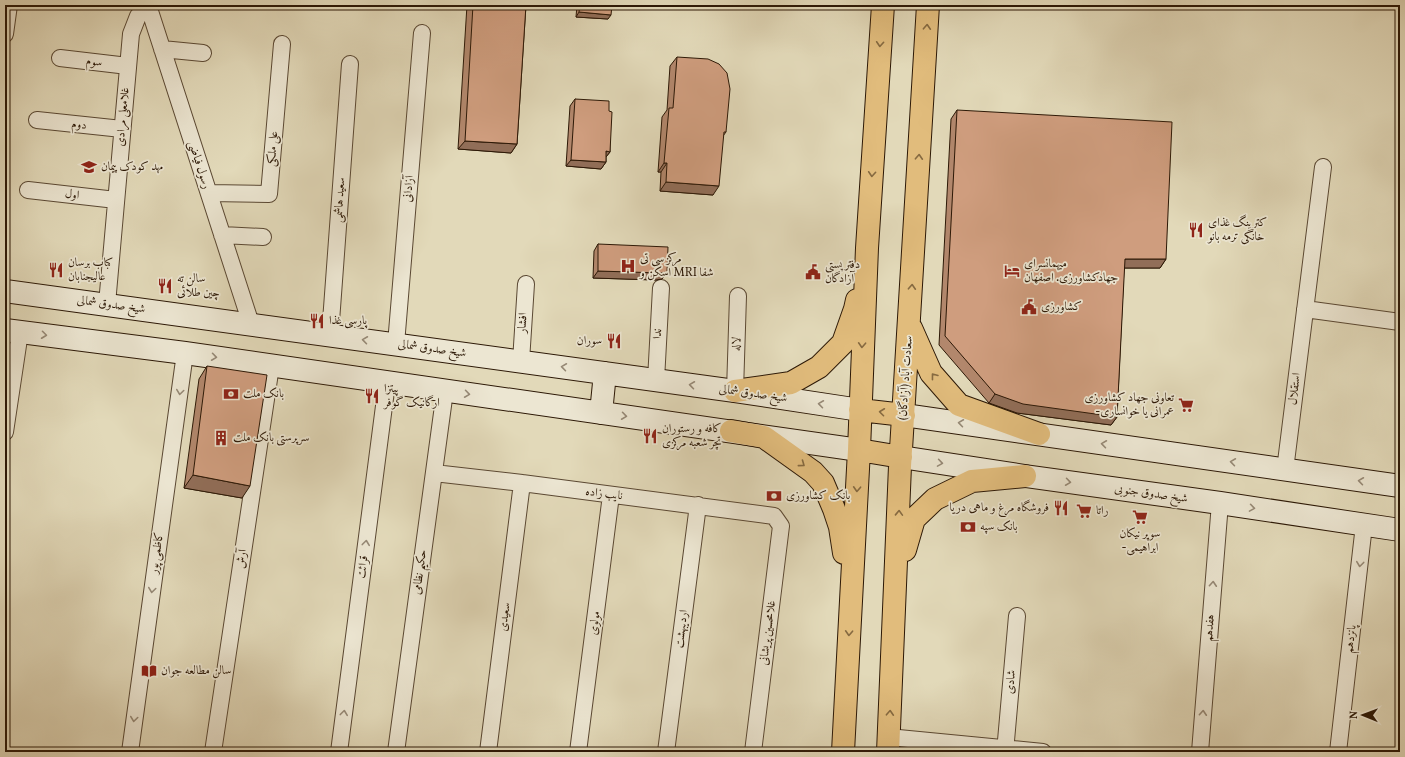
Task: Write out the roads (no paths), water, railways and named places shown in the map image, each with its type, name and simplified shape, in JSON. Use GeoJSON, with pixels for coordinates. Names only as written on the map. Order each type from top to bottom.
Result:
{"type":"FeatureCollection","features":[{"type":"Feature","properties":{"kind":"main road"},"geometry":{"type":"LineString","coordinates":[[843,752],[867,248],[883,5]]}},
{"type":"Feature","properties":{"kind":"main road","name":"سعادت آباد (آزادگان)"},"geometry":{"type":"LineString","coordinates":[[888,744],[901,457],[928,5]]}},
{"type":"Feature","properties":{"kind":"main road"},"geometry":{"type":"LineString","coordinates":[[735,391],[792,383],[819,367],[842,343],[855,309],[867,248]]}},
{"type":"Feature","properties":{"kind":"main road","name":"شیخ صدوق شمالی"},"geometry":{"type":"LineString","coordinates":[[5,290],[735,391],[860,410]]}},
{"type":"Feature","properties":{"kind":"main road"},"geometry":{"type":"LineString","coordinates":[[910,326],[931,373],[959,405],[1039,434]]}},
{"type":"Feature","properties":{"kind":"main road"},"geometry":{"type":"LineString","coordinates":[[13,331],[185,353],[731,431],[901,457]]}},
{"type":"Feature","properties":{"kind":"main road"},"geometry":{"type":"LineString","coordinates":[[601,413],[605,373]]}},
{"type":"Feature","properties":{"kind":"main road"},"geometry":{"type":"LineString","coordinates":[[860,410],[1400,486]]}},
{"type":"Feature","properties":{"kind":"main road"},"geometry":{"type":"LineString","coordinates":[[731,431],[764,437],[813,472],[823,483],[834,508],[840,527],[851,602]]}},
{"type":"Feature","properties":{"kind":"main road","name":"شیخ صدوق جنوبی"},"geometry":{"type":"LineString","coordinates":[[901,457],[1400,530]]}},
{"type":"Feature","properties":{"kind":"main road"},"geometry":{"type":"LineString","coordinates":[[895,594],[914,519],[935,499],[972,481],[1025,476]]}},
{"type":"Feature","properties":{"kind":"street"},"geometry":{"type":"LineString","coordinates":[[5,34],[9,5]]}},
{"type":"Feature","properties":{"kind":"street","name":"رسول فیاضی"},"geometry":{"type":"LineString","coordinates":[[144,6],[162,49],[251,324]]}},
{"type":"Feature","properties":{"kind":"street","name":"غلامعلی مرادی"},"geometry":{"type":"LineString","coordinates":[[107,304],[130,34],[144,6]]}},
{"type":"Feature","properties":{"kind":"street","name":"آزادانی"},"geometry":{"type":"LineString","coordinates":[[396,344],[422,33]]}},
{"type":"Feature","properties":{"kind":"street","name":"علی ملکی"},"geometry":{"type":"LineString","coordinates":[[209,193],[269,194],[282,44]]}},
{"type":"Feature","properties":{"kind":"street"},"geometry":{"type":"LineString","coordinates":[[162,49],[202,53]]}},
{"type":"Feature","properties":{"kind":"street","name":"سوم"},"geometry":{"type":"LineString","coordinates":[[60,58],[128,66]]}},
{"type":"Feature","properties":{"kind":"street","name":"سعید هاشمی"},"geometry":{"type":"LineString","coordinates":[[330,335],[350,64]]}},
{"type":"Feature","properties":{"kind":"street","name":"دوم"},"geometry":{"type":"LineString","coordinates":[[37,120],[122,129]]}},
{"type":"Feature","properties":{"kind":"street","name":"استقلال"},"geometry":{"type":"LineString","coordinates":[[1285,470],[1323,167]]}},
{"type":"Feature","properties":{"kind":"street","name":"اول"},"geometry":{"type":"LineString","coordinates":[[28,190],[116,200]]}},
{"type":"Feature","properties":{"kind":"street"},"geometry":{"type":"LineString","coordinates":[[222,235],[263,237]]}},
{"type":"Feature","properties":{"kind":"street","name":"افشار"},"geometry":{"type":"LineString","coordinates":[[521,362],[526,284]]}},
{"type":"Feature","properties":{"kind":"street","name":"ندا"},"geometry":{"type":"LineString","coordinates":[[656,380],[661,288]]}},
{"type":"Feature","properties":{"kind":"street","name":"لاله"},"geometry":{"type":"LineString","coordinates":[[735,391],[738,296]]}},
{"type":"Feature","properties":{"kind":"street"},"geometry":{"type":"LineString","coordinates":[[1304,309],[1400,322]]}},
{"type":"Feature","properties":{"kind":"street"},"geometry":{"type":"LineString","coordinates":[[5,432],[13,331]]}},
{"type":"Feature","properties":{"kind":"street","name":"کاظمی پور"},"geometry":{"type":"LineString","coordinates":[[130,752],[185,353]]}},
{"type":"Feature","properties":{"kind":"street","name":"آرش"},"geometry":{"type":"LineString","coordinates":[[213,752],[271,366]]}},
{"type":"Feature","properties":{"kind":"street","name":"قرائت"},"geometry":{"type":"LineString","coordinates":[[339,752],[387,383]]}},
{"type":"Feature","properties":{"kind":"street","name":"حکیم نظامی"},"geometry":{"type":"LineString","coordinates":[[396,752],[445,391]]}},
{"type":"Feature","properties":{"kind":"street","name":"نایب زاده"},"geometry":{"type":"LineString","coordinates":[[434,473],[698,505],[774,516]]}},
{"type":"Feature","properties":{"kind":"street","name":"سعیدی"},"geometry":{"type":"LineString","coordinates":[[488,752],[522,483]]}},
{"type":"Feature","properties":{"kind":"street","name":"مولوی"},"geometry":{"type":"LineString","coordinates":[[578,752],[611,495]]}},
{"type":"Feature","properties":{"kind":"street","name":"هفدهم"},"geometry":{"type":"LineString","coordinates":[[1200,752],[1220,503]]}},
{"type":"Feature","properties":{"kind":"street","name":"اردیبهشت"},"geometry":{"type":"LineString","coordinates":[[666,752],[698,505]]}},
{"type":"Feature","properties":{"kind":"street","name":"غلامحسین پریشانی"},"geometry":{"type":"LineString","coordinates":[[753,752],[781,526],[774,516]]}},
{"type":"Feature","properties":{"kind":"street","name":"پانزدهم"},"geometry":{"type":"LineString","coordinates":[[1338,752],[1364,525]]}},
{"type":"Feature","properties":{"kind":"street","name":"شادی"},"geometry":{"type":"LineString","coordinates":[[1005,750],[1017,616]]}},
{"type":"Feature","properties":{"kind":"street"},"geometry":{"type":"LineString","coordinates":[[888,744],[1043,752]]}},
{"type":"Feature","properties":{"kind":"place","name":"مهد کودک پیمان"},"geometry":{"type":"Point","coordinates":[89,167]}},
{"type":"Feature","properties":{"kind":"place","name":"کترینگ غذای خانگی ترمه بانو"},"geometry":{"type":"Point","coordinates":[1196,230]}},
{"type":"Feature","properties":{"kind":"place","name":"مرکز سی تی اسکن و MRI شفا"},"geometry":{"type":"Point","coordinates":[628,266]}},
{"type":"Feature","properties":{"kind":"place","name":"کباب برسان عالیجنابان"},"geometry":{"type":"Point","coordinates":[56,270]}},
{"type":"Feature","properties":{"kind":"place","name":"میهمانسرای جهادکشاورزی. اصفهان"},"geometry":{"type":"Point","coordinates":[1012,271]}},
{"type":"Feature","properties":{"kind":"place","name":"دفتر پستی آزادگان"},"geometry":{"type":"Point","coordinates":[813,272]}},
{"type":"Feature","properties":{"kind":"place","name":"سالن ته چین طلائی"},"geometry":{"type":"Point","coordinates":[165,286]}},
{"type":"Feature","properties":{"kind":"place","name":"کشاورزی"},"geometry":{"type":"Point","coordinates":[1029,307]}},
{"type":"Feature","properties":{"kind":"place","name":"پارسی غذا"},"geometry":{"type":"Point","coordinates":[317,321]}},
{"type":"Feature","properties":{"kind":"place","name":"سوران"},"geometry":{"type":"Point","coordinates":[614,341]}},
{"type":"Feature","properties":{"kind":"place","name":"بانک ملت"},"geometry":{"type":"Point","coordinates":[231,394]}},
{"type":"Feature","properties":{"kind":"place","name":"پیتزا ارگانیک گوفر"},"geometry":{"type":"Point","coordinates":[372,396]}},
{"type":"Feature","properties":{"kind":"place","name":"تعاونی جهاد کشاورزی -عمرانی یا خوانساری"},"geometry":{"type":"Point","coordinates":[1186,405]}},
{"type":"Feature","properties":{"kind":"place","name":"کافه و رستوران تچر شعبه مرکزی"},"geometry":{"type":"Point","coordinates":[650,436]}},
{"type":"Feature","properties":{"kind":"place","name":"سرپرستی بانک ملت"},"geometry":{"type":"Point","coordinates":[221,438]}},
{"type":"Feature","properties":{"kind":"place","name":"بانک کشاورزی"},"geometry":{"type":"Point","coordinates":[774,496]}},
{"type":"Feature","properties":{"kind":"place","name":"فروشگاه مرغ و ماهی دریا"},"geometry":{"type":"Point","coordinates":[1061,508]}},
{"type":"Feature","properties":{"kind":"place","name":"راتا"},"geometry":{"type":"Point","coordinates":[1084,511]}},
{"type":"Feature","properties":{"kind":"place","name":"سوپر نیکان -ابراهیمی"},"geometry":{"type":"Point","coordinates":[1140,517]}},
{"type":"Feature","properties":{"kind":"place","name":"بانک سپه"},"geometry":{"type":"Point","coordinates":[968,527]}},
{"type":"Feature","properties":{"kind":"place","name":"سالن مطالعه جوان"},"geometry":{"type":"Point","coordinates":[149,671]}}]}
